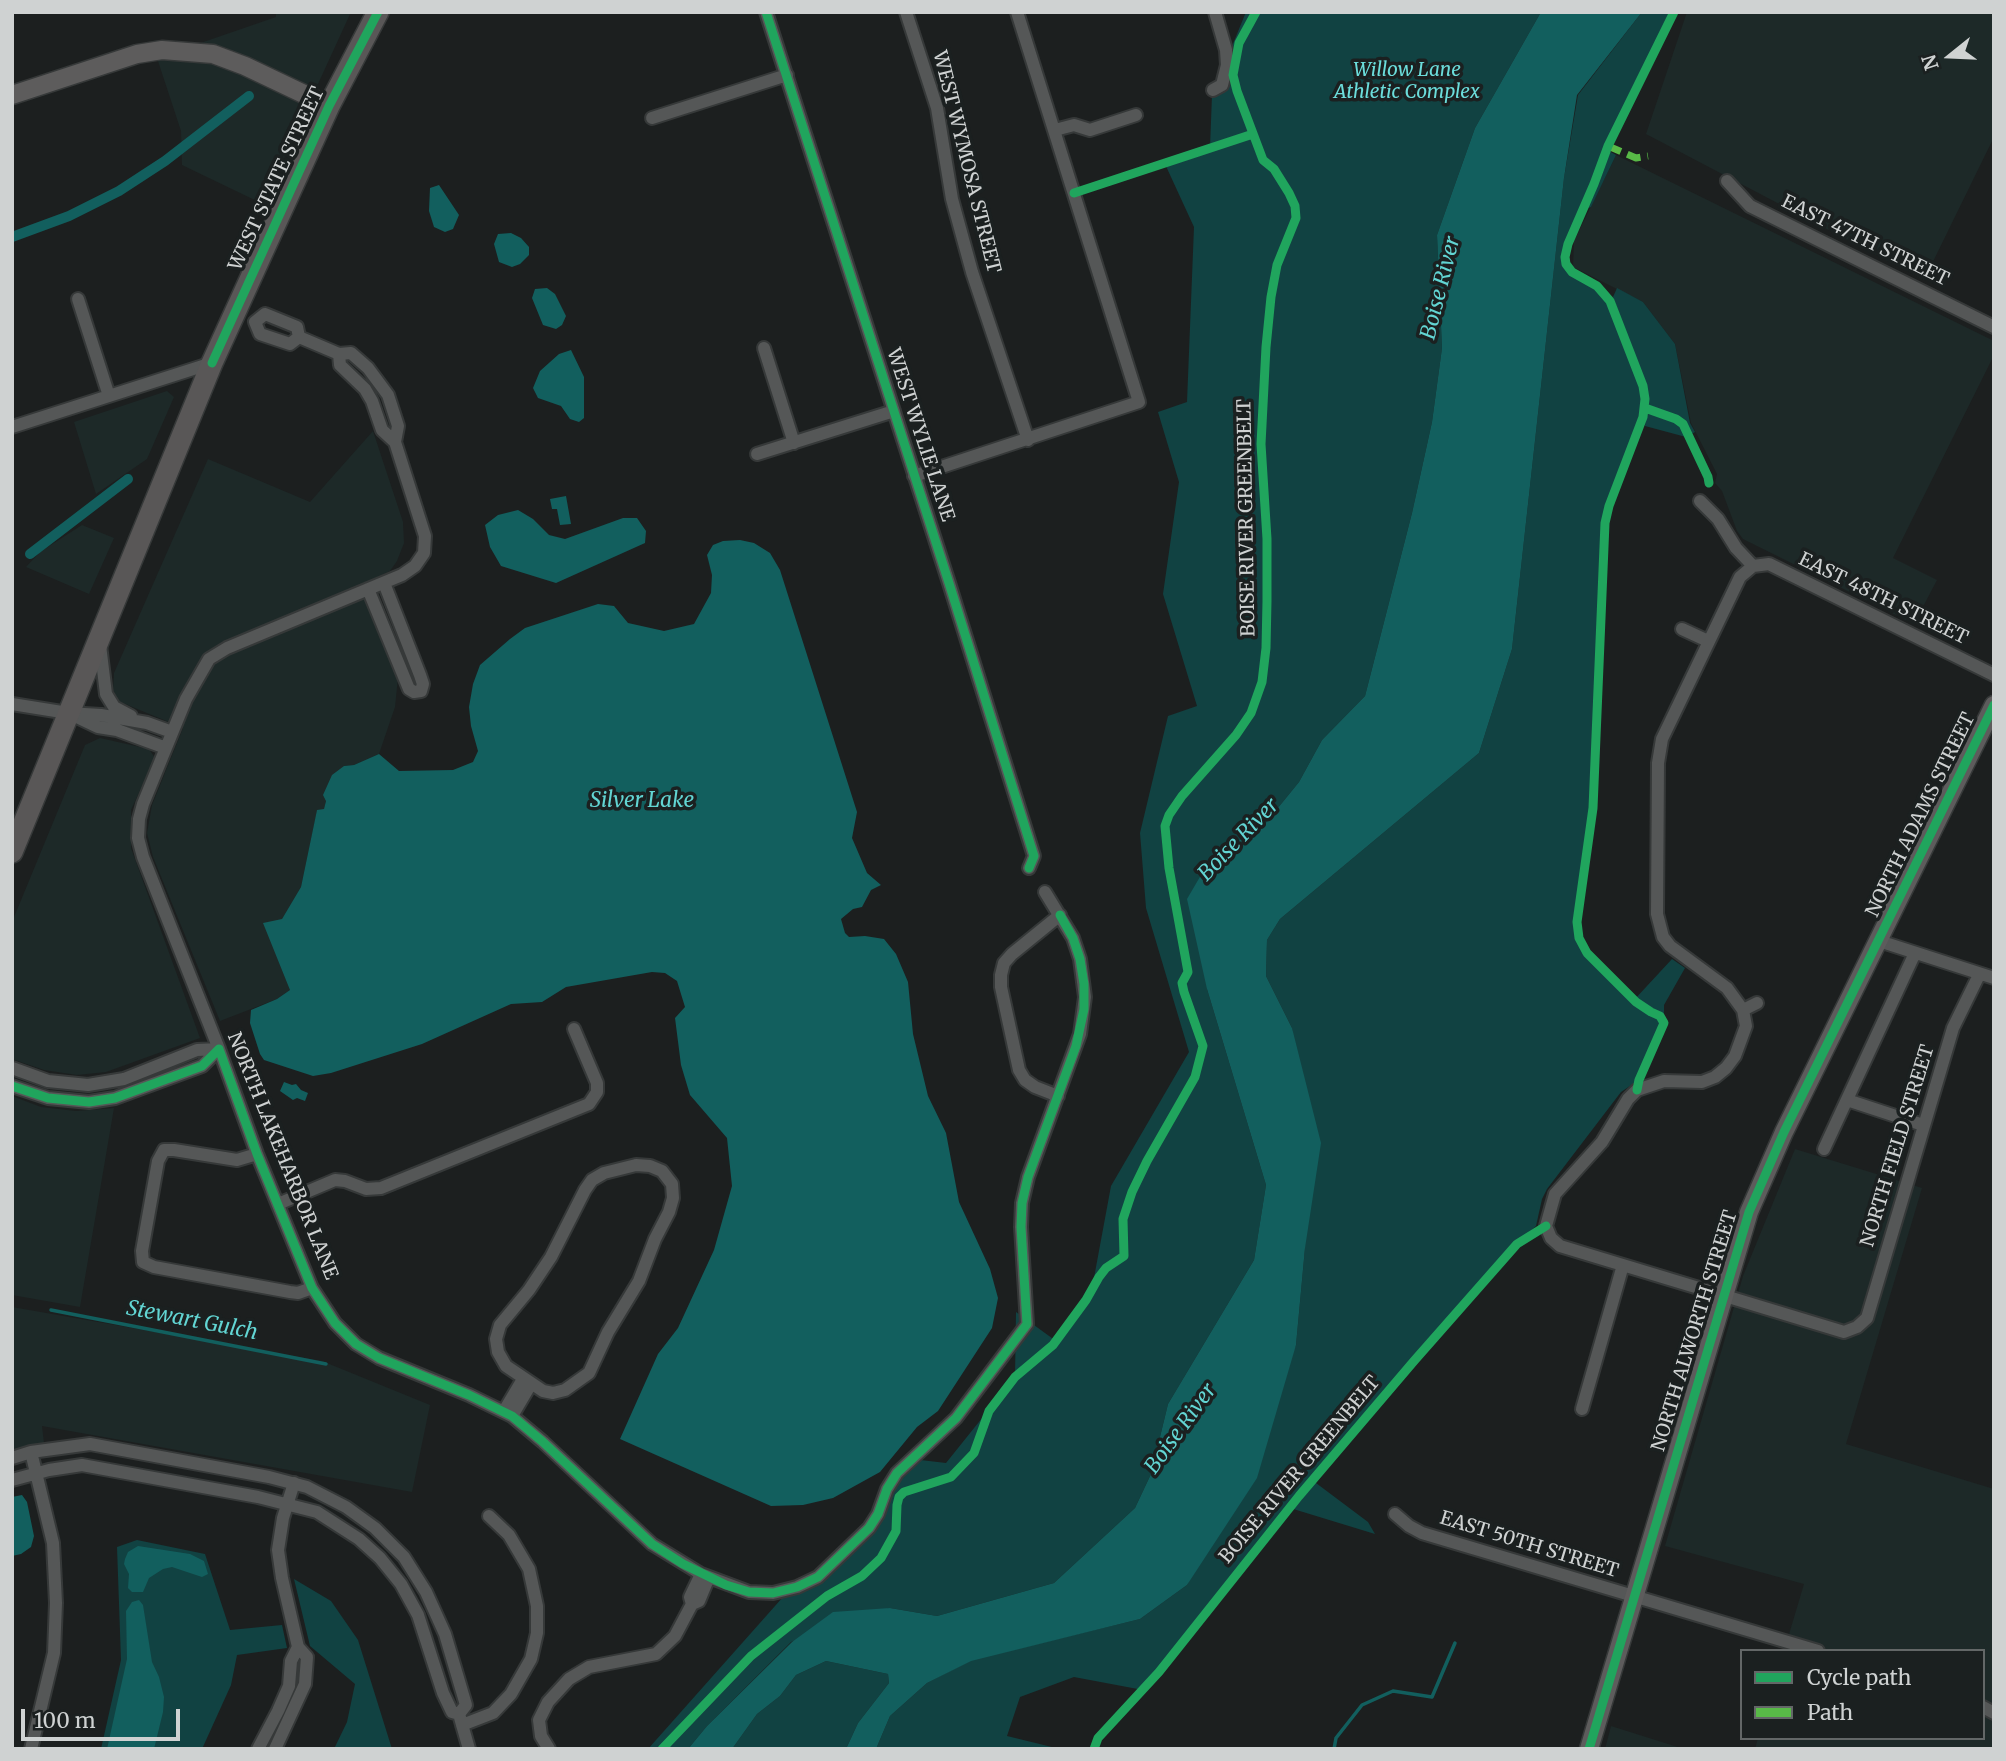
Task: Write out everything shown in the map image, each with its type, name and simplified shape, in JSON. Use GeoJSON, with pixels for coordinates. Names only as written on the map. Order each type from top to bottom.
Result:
{"type":"FeatureCollection","features":[{"type":"Feature","properties":{"kind":"main road","name":"WEST STATE STREET"},"geometry":{"type":"LineString","coordinates":[[12,852],[212,363],[329,106],[378,12]]}},
{"type":"Feature","properties":{"kind":"street","name":"WEST WYLIE LANE"},"geometry":{"type":"LineString","coordinates":[[766,12],[1034,856],[1029,868]]}},
{"type":"Feature","properties":{"kind":"street","name":"WEST WYMOSA STREET"},"geometry":{"type":"LineString","coordinates":[[906,12],[937,107],[952,199],[969,260],[1028,440]]}},
{"type":"Feature","properties":{"kind":"street"},"geometry":{"type":"LineString","coordinates":[[914,476],[1139,402],[1017,12]]}},
{"type":"Feature","properties":{"kind":"street"},"geometry":{"type":"LineString","coordinates":[[1213,90],[1222,85],[1227,65],[1226,50],[1215,12]]}},
{"type":"Feature","properties":{"kind":"street"},"geometry":{"type":"LineString","coordinates":[[12,95],[137,54],[162,50],[213,54],[245,66],[329,106]]}},
{"type":"Feature","properties":{"kind":"street"},"geometry":{"type":"LineString","coordinates":[[652,118],[787,75]]}},
{"type":"Feature","properties":{"kind":"street"},"geometry":{"type":"LineString","coordinates":[[1055,130],[1074,125],[1090,130],[1136,115]]}},
{"type":"Feature","properties":{"kind":"street","name":"EAST 47TH STREET"},"geometry":{"type":"LineString","coordinates":[[1727,181],[1750,206],[1994,327]]}},
{"type":"Feature","properties":{"kind":"street"},"geometry":{"type":"LineString","coordinates":[[78,299],[109,396]]}},
{"type":"Feature","properties":{"kind":"street","name":"NORTH LAKEHARBOR LANE"},"geometry":{"type":"LineString","coordinates":[[236,313],[255,322],[260,334],[290,344],[299,337]]}},
{"type":"Feature","properties":{"kind":"street","name":"NORTH LAKEHARBOR LANE"},"geometry":{"type":"LineString","coordinates":[[255,322],[265,314],[298,327],[299,337]]}},
{"type":"Feature","properties":{"kind":"street","name":"NORTH LAKEHARBOR LANE"},"geometry":{"type":"LineString","coordinates":[[299,337],[339,354],[340,365],[372,401],[382,430],[396,442],[425,536],[424,553],[415,566],[402,575],[227,648],[209,659],[198,674],[143,804],[138,838],[257,1154],[312,1288],[335,1323],[356,1344],[379,1358],[508,1414],[543,1442],[652,1544],[705,1576],[749,1592],[774,1593],[797,1587],[818,1577],[869,1528],[897,1473],[956,1418],[1027,1324],[1022,1203],[1028,1177],[1080,1034],[1085,997],[1080,959],[1073,938],[1045,892]]}},
{"type":"Feature","properties":{"kind":"street"},"geometry":{"type":"LineString","coordinates":[[764,348],[794,443]]}},
{"type":"Feature","properties":{"kind":"street"},"geometry":{"type":"LineString","coordinates":[[12,428],[212,363]]}},
{"type":"Feature","properties":{"kind":"street"},"geometry":{"type":"LineString","coordinates":[[757,454],[894,411]]}},
{"type":"Feature","properties":{"kind":"street"},"geometry":{"type":"LineString","coordinates":[[1700,501],[1718,519],[1736,548],[1753,566],[1740,577],[1662,739],[1659,751],[1657,914],[1663,937],[1670,946],[1727,988],[1743,1010],[1746,1026],[1742,1041],[1726,1068],[1715,1077],[1702,1082],[1664,1081],[1637,1090],[1619,1111],[1591,1157],[1555,1194],[1546,1226],[1550,1238],[1559,1246],[1723,1296]]}},
{"type":"Feature","properties":{"kind":"street","name":"EAST 48TH STREET"},"geometry":{"type":"LineString","coordinates":[[1753,566],[1769,565],[1994,675]]}},
{"type":"Feature","properties":{"kind":"street"},"geometry":{"type":"LineString","coordinates":[[368,589],[409,689],[414,692],[421,691],[423,684],[420,675],[384,583]]}},
{"type":"Feature","properties":{"kind":"street"},"geometry":{"type":"LineString","coordinates":[[1682,629],[1708,641]]}},
{"type":"Feature","properties":{"kind":"street"},"geometry":{"type":"LineString","coordinates":[[99,638],[106,694],[114,707],[172,732]]}},
{"type":"Feature","properties":{"kind":"street"},"geometry":{"type":"LineString","coordinates":[[12,704],[147,723]]}},
{"type":"Feature","properties":{"kind":"street","name":"NORTH ADAMS STREET"},"geometry":{"type":"LineString","coordinates":[[1879,941],[1994,705]]}},
{"type":"Feature","properties":{"kind":"street"},"geometry":{"type":"LineString","coordinates":[[68,713],[98,727],[117,730],[166,748]]}},
{"type":"Feature","properties":{"kind":"street"},"geometry":{"type":"LineString","coordinates":[[1058,1096],[1035,1087],[1025,1080],[1018,1070],[1001,987],[1001,975],[1004,964],[1012,954],[1060,915]]}},
{"type":"Feature","properties":{"kind":"street"},"geometry":{"type":"LineString","coordinates":[[1879,941],[1994,978]]}},
{"type":"Feature","properties":{"kind":"street","name":"NORTH ALWORTH STREET"},"geometry":{"type":"LineString","coordinates":[[1589,1749],[1749,1212],[1766,1170],[1879,941]]}},
{"type":"Feature","properties":{"kind":"street"},"geometry":{"type":"LineString","coordinates":[[1824,1149],[1914,953]]}},
{"type":"Feature","properties":{"kind":"street","name":"NORTH FIELD STREET"},"geometry":{"type":"LineString","coordinates":[[1723,1296],[1844,1332],[1857,1327],[1867,1318],[1953,1028],[1979,975]]}},
{"type":"Feature","properties":{"kind":"street"},"geometry":{"type":"LineString","coordinates":[[1743,1010],[1757,1003]]}},
{"type":"Feature","properties":{"kind":"street"},"geometry":{"type":"LineString","coordinates":[[278,1204],[335,1180],[366,1189],[381,1188],[589,1104],[597,1092],[597,1083],[574,1028]]}},
{"type":"Feature","properties":{"kind":"street"},"geometry":{"type":"LineString","coordinates":[[12,1068],[48,1081],[88,1085],[124,1079],[197,1050],[219,1049]]}},
{"type":"Feature","properties":{"kind":"street"},"geometry":{"type":"LineString","coordinates":[[12,1086],[48,1098],[89,1102],[115,1098],[202,1066],[219,1049]]}},
{"type":"Feature","properties":{"kind":"street"},"geometry":{"type":"LineString","coordinates":[[1847,1100],[1923,1125]]}},
{"type":"Feature","properties":{"kind":"street"},"geometry":{"type":"LineString","coordinates":[[257,1154],[237,1160],[164,1150],[156,1174],[142,1251],[143,1262],[154,1267],[290,1292],[298,1293],[312,1288]]}},
{"type":"Feature","properties":{"kind":"street"},"geometry":{"type":"LineString","coordinates":[[636,1165],[650,1166],[662,1171],[672,1184],[671,1205],[639,1281],[608,1332],[589,1373],[565,1390],[553,1392],[543,1391],[527,1381],[506,1366],[498,1352],[496,1339],[500,1325],[529,1290],[551,1257],[584,1190],[592,1180],[615,1170],[636,1165]]}},
{"type":"Feature","properties":{"kind":"street"},"geometry":{"type":"LineString","coordinates":[[1582,1409],[1623,1265]]}},
{"type":"Feature","properties":{"kind":"street"},"geometry":{"type":"LineString","coordinates":[[508,1414],[527,1381]]}},
{"type":"Feature","properties":{"kind":"street"},"geometry":{"type":"LineString","coordinates":[[12,1458],[31,1452],[90,1444],[293,1483],[307,1487],[346,1507],[375,1528],[404,1557],[426,1592],[445,1634],[466,1705],[461,1719],[469,1749]]}},
{"type":"Feature","properties":{"kind":"street"},"geometry":{"type":"LineString","coordinates":[[31,1452],[53,1543],[56,1603],[54,1653],[31,1749]]}},
{"type":"Feature","properties":{"kind":"street"},"geometry":{"type":"LineString","coordinates":[[12,1480],[82,1465],[288,1503],[317,1512],[359,1539],[380,1558],[401,1584],[418,1615],[443,1693],[452,1712],[461,1719],[493,1713],[511,1694],[531,1659],[537,1633],[537,1606],[529,1569],[517,1546],[489,1516]]}},
{"type":"Feature","properties":{"kind":"street"},"geometry":{"type":"LineString","coordinates":[[275,1749],[304,1684],[307,1657],[298,1647],[278,1550],[293,1483]]}},
{"type":"Feature","properties":{"kind":"street","name":"EAST 50TH STREET"},"geometry":{"type":"LineString","coordinates":[[1395,1514],[1409,1527],[1422,1533],[1811,1649]]}},
{"type":"Feature","properties":{"kind":"street"},"geometry":{"type":"LineString","coordinates":[[549,1749],[541,1736],[539,1720],[548,1702],[569,1679],[589,1667],[656,1654],[676,1636],[692,1604],[690,1597],[705,1576]]}},
{"type":"Feature","properties":{"kind":"street"},"geometry":{"type":"LineString","coordinates":[[258,1749],[289,1686],[291,1661],[298,1647]]}},
{"type":"Feature","properties":{"kind":"shaded area"},"geometry":{"type":"Polygon","coordinates":[[[276,12],[351,12],[263,204],[182,165],[181,131],[157,58],[276,17],[276,12]]]}},
{"type":"Feature","properties":{"kind":"shaded area"},"geometry":{"type":"Polygon","coordinates":[[[1687,12],[1994,12],[1994,137],[1924,280],[1646,134],[1687,12]]]}},
{"type":"Feature","properties":{"kind":"shaded area"},"geometry":{"type":"Polygon","coordinates":[[[1616,155],[1994,341],[1994,355],[1893,558],[1937,580],[1914,624],[1743,539],[1737,531],[1722,491],[1715,483],[1717,474],[1691,423],[1675,344],[1643,302],[1573,267],[1574,241],[1616,155]]]}},
{"type":"Feature","properties":{"kind":"shaded area"},"geometry":{"type":"Polygon","coordinates":[[[167,391],[174,397],[147,459],[96,494],[74,422],[167,391]]]}},
{"type":"Feature","properties":{"kind":"shaded area"},"geometry":{"type":"Polygon","coordinates":[[[373,431],[403,522],[404,543],[390,571],[361,585],[398,678],[395,707],[379,754],[354,765],[344,766],[324,810],[317,811],[301,887],[282,919],[290,990],[277,999],[220,1021],[153,857],[147,833],[152,805],[183,728],[118,701],[113,690],[114,673],[208,459],[310,502],[373,431]]]}},
{"type":"Feature","properties":{"kind":"shaded area"},"geometry":{"type":"Polygon","coordinates":[[[82,525],[114,538],[89,594],[26,567],[40,552],[82,525]]]}},
{"type":"Feature","properties":{"kind":"shaded area"},"geometry":{"type":"Polygon","coordinates":[[[100,738],[149,749],[155,758],[131,810],[131,848],[200,1038],[106,1072],[77,1075],[44,1070],[12,1059],[12,922],[85,745],[100,738]]]}},
{"type":"Feature","properties":{"kind":"shaded area"},"geometry":{"type":"Polygon","coordinates":[[[12,1096],[41,1107],[76,1111],[114,1108],[80,1307],[12,1295],[12,1096]]]}},
{"type":"Feature","properties":{"kind":"shaded area"},"geometry":{"type":"Polygon","coordinates":[[[1795,1149],[1922,1188],[1846,1444],[1994,1489],[1994,1749],[1755,1749],[1757,1740],[1985,1740],[1985,1649],[1785,1649],[1804,1584],[1665,1546],[1743,1276],[1795,1149]]]}},
{"type":"Feature","properties":{"kind":"shaded area"},"geometry":{"type":"Polygon","coordinates":[[[12,1307],[322,1361],[430,1405],[412,1492],[42,1426],[44,1443],[12,1452],[12,1307]]]}},
{"type":"Feature","properties":{"kind":"shaded area"},"geometry":{"type":"Polygon","coordinates":[[[1611,1726],[1684,1749],[1605,1749],[1611,1726]]]}},
{"type":"Feature","properties":{"kind":"green space","name":"Willow Lane Athletic Complex"},"geometry":{"type":"Polygon","coordinates":[[[1246,12],[1541,12],[1475,128],[1437,235],[1442,348],[1432,422],[1412,513],[1365,696],[1322,740],[1299,782],[1264,825],[1211,858],[1207,989],[1266,1185],[1254,1260],[1168,1404],[1151,1474],[1135,1508],[1054,1583],[937,1616],[890,1608],[791,1642],[707,1726],[688,1749],[648,1749],[791,1588],[818,1577],[869,1528],[912,1459],[946,1463],[1015,1377],[1016,1312],[1056,1341],[1091,1294],[1111,1186],[1189,1052],[1146,908],[1140,833],[1168,716],[1197,706],[1163,594],[1179,482],[1158,412],[1187,402],[1194,227],[1165,164],[1210,148],[1212,95],[1246,12]]]}},
{"type":"Feature","properties":{"kind":"green space"},"geometry":{"type":"Polygon","coordinates":[[[1642,12],[1674,12],[1608,146],[1607,150],[1616,155],[1591,207],[1583,210],[1565,257],[1571,272],[1597,286],[1610,301],[1643,386],[1645,399],[1643,417],[1605,523],[1593,808],[1577,922],[1579,938],[1587,953],[1634,1000],[1672,959],[1685,968],[1664,1005],[1664,1028],[1639,1080],[1621,1092],[1547,1189],[1536,1226],[1438,1333],[1312,1480],[1368,1522],[1375,1534],[1290,1508],[1143,1690],[1074,1677],[1020,1697],[1007,1736],[1060,1749],[876,1749],[890,1716],[927,1683],[971,1660],[1140,1619],[1187,1585],[1296,1345],[1305,1248],[1292,1028],[1266,976],[1267,940],[1280,919],[1479,753],[1512,649],[1564,178],[1578,95],[1642,12]]]}},
{"type":"Feature","properties":{"kind":"green space"},"geometry":{"type":"Polygon","coordinates":[[[1617,288],[1643,302],[1675,344],[1690,423],[1695,432],[1686,437],[1645,426],[1648,391],[1613,297],[1617,288]]]}},
{"type":"Feature","properties":{"kind":"green space"},"geometry":{"type":"Polygon","coordinates":[[[137,1540],[205,1554],[230,1630],[282,1625],[287,1648],[237,1655],[231,1685],[202,1749],[101,1749],[121,1660],[117,1547],[137,1540]]]}},
{"type":"Feature","properties":{"kind":"green space"},"geometry":{"type":"Polygon","coordinates":[[[294,1579],[331,1601],[358,1640],[392,1749],[334,1749],[347,1722],[355,1684],[310,1646],[294,1579]]]}},
{"type":"Feature","properties":{"kind":"green space"},"geometry":{"type":"Polygon","coordinates":[[[826,1661],[888,1674],[889,1683],[858,1723],[846,1749],[732,1749],[757,1714],[780,1696],[796,1675],[826,1661]]]}},
{"type":"Feature","properties":{"kind":"water","name":"Boise River"},"geometry":{"type":"Polygon","coordinates":[[[1541,12],[1642,12],[1577,95],[1564,178],[1512,649],[1479,753],[1280,919],[1267,940],[1266,976],[1292,1028],[1321,1143],[1305,1248],[1296,1345],[1257,1478],[1187,1585],[1140,1619],[971,1661],[927,1683],[890,1716],[876,1749],[846,1749],[858,1723],[889,1683],[888,1674],[826,1661],[796,1675],[780,1696],[757,1714],[732,1749],[688,1749],[707,1726],[792,1642],[833,1612],[890,1608],[937,1616],[1054,1583],[1135,1508],[1151,1474],[1168,1404],[1254,1260],[1266,1185],[1207,989],[1187,899],[1211,858],[1264,825],[1299,782],[1322,740],[1365,696],[1412,513],[1432,422],[1442,348],[1437,235],[1475,128],[1541,12]]]}},
{"type":"Feature","properties":{"kind":"water"},"geometry":{"type":"Polygon","coordinates":[[[439,185],[459,215],[453,229],[445,232],[434,227],[429,211],[430,188],[439,185]]]}},
{"type":"Feature","properties":{"kind":"water"},"geometry":{"type":"Polygon","coordinates":[[[511,233],[521,238],[529,247],[529,255],[520,264],[512,267],[499,262],[494,244],[498,234],[511,233]]]}},
{"type":"Feature","properties":{"kind":"water"},"geometry":{"type":"Polygon","coordinates":[[[547,288],[555,294],[566,316],[562,325],[556,329],[543,325],[532,298],[535,289],[547,288]]]}},
{"type":"Feature","properties":{"kind":"water"},"geometry":{"type":"Polygon","coordinates":[[[571,350],[584,377],[584,418],[579,422],[570,419],[561,406],[538,398],[533,388],[540,371],[559,354],[571,350]]]}},
{"type":"Feature","properties":{"kind":"water"},"geometry":{"type":"Polygon","coordinates":[[[566,496],[571,524],[560,525],[557,509],[552,509],[550,499],[566,496]]]}},
{"type":"Feature","properties":{"kind":"water"},"geometry":{"type":"Polygon","coordinates":[[[518,510],[533,519],[549,535],[565,539],[623,518],[637,518],[646,531],[645,543],[556,583],[501,566],[490,547],[485,525],[498,515],[518,510]]]}},
{"type":"Feature","properties":{"kind":"water","name":"Silver Lake"},"geometry":{"type":"Polygon","coordinates":[[[723,541],[754,543],[770,553],[780,570],[857,812],[852,838],[867,873],[881,885],[871,890],[862,907],[853,909],[841,919],[845,933],[849,937],[884,939],[896,954],[908,982],[913,1034],[928,1096],[946,1133],[959,1202],[990,1269],[998,1298],[992,1328],[938,1411],[917,1427],[880,1472],[833,1498],[803,1505],[771,1506],[620,1439],[658,1354],[678,1328],[714,1250],[732,1186],[727,1138],[690,1095],[681,1065],[675,1018],[685,1007],[677,981],[665,973],[652,972],[566,987],[542,1002],[511,1004],[422,1044],[331,1073],[313,1076],[264,1060],[250,1023],[251,1010],[290,990],[263,923],[282,919],[301,887],[317,810],[324,809],[326,801],[323,795],[332,775],[344,766],[354,765],[379,754],[399,771],[453,770],[473,762],[478,751],[469,707],[473,684],[480,665],[510,639],[525,628],[598,604],[614,606],[628,623],[664,631],[694,624],[711,593],[712,575],[707,555],[713,545],[723,541]]]}},
{"type":"Feature","properties":{"kind":"water"},"geometry":{"type":"Polygon","coordinates":[[[284,1082],[296,1084],[308,1093],[305,1101],[297,1098],[293,1100],[280,1091],[284,1082]]]}},
{"type":"Feature","properties":{"kind":"water"},"geometry":{"type":"Polygon","coordinates":[[[22,1495],[27,1502],[34,1536],[31,1547],[12,1556],[12,1497],[22,1495]]]}},
{"type":"Feature","properties":{"kind":"water"},"geometry":{"type":"Polygon","coordinates":[[[138,1546],[190,1554],[204,1561],[208,1574],[202,1577],[172,1567],[163,1569],[149,1578],[143,1592],[132,1592],[128,1588],[129,1574],[124,1564],[128,1552],[138,1546]]]}},
{"type":"Feature","properties":{"kind":"water"},"geometry":{"type":"Polygon","coordinates":[[[139,1600],[143,1605],[152,1662],[164,1697],[163,1712],[154,1749],[107,1749],[127,1659],[126,1611],[132,1602],[139,1600]]]}},
{"type":"Feature","properties":{"kind":"waterway"},"geometry":{"type":"LineString","coordinates":[[12,237],[69,216],[119,191],[165,161],[249,96]]}},
{"type":"Feature","properties":{"kind":"waterway"},"geometry":{"type":"LineString","coordinates":[[30,554],[128,479]]}},
{"type":"Feature","properties":{"kind":"waterway","name":"Stewart Gulch"},"geometry":{"type":"LineString","coordinates":[[51,1310],[326,1364]]}},
{"type":"Feature","properties":{"kind":"waterway"},"geometry":{"type":"LineString","coordinates":[[1334,1749],[1336,1738],[1362,1705],[1393,1691],[1432,1697],[1455,1643]]}},
{"type":"Feature","properties":{"kind":"marked path"},"geometry":{"type":"LineString","coordinates":[[1608,146],[1636,158],[1648,156]]}},
{"type":"Feature","properties":{"kind":"cycle path"},"geometry":{"type":"LineString","coordinates":[[212,363],[329,106],[378,12]]}},
{"type":"Feature","properties":{"kind":"cycle path"},"geometry":{"type":"LineString","coordinates":[[766,12],[1034,856],[1029,868]]}},
{"type":"Feature","properties":{"kind":"cycle path","name":"BOISE RIVER GREENBELT"},"geometry":{"type":"LineString","coordinates":[[662,1749],[751,1656],[827,1596],[862,1576],[881,1558],[896,1531],[897,1505],[904,1492],[951,1477],[974,1453],[989,1411],[1015,1377],[1053,1345],[1106,1268],[1124,1256],[1123,1219],[1132,1192],[1195,1077],[1203,1046],[1182,983],[1188,972],[1169,868],[1165,826],[1182,796],[1236,735],[1251,713],[1262,682],[1267,601],[1267,539],[1261,444],[1266,347],[1277,265],[1296,218],[1295,206],[1289,193],[1274,169],[1263,160],[1233,75],[1239,43],[1256,12]]}},
{"type":"Feature","properties":{"kind":"cycle path"},"geometry":{"type":"LineString","coordinates":[[1637,1090],[1664,1023],[1660,1016],[1636,1002],[1587,953],[1579,938],[1577,922],[1593,808],[1605,523],[1643,417],[1645,399],[1643,386],[1610,301],[1597,286],[1572,272],[1565,257],[1608,146],[1674,12]]}},
{"type":"Feature","properties":{"kind":"cycle path"},"geometry":{"type":"LineString","coordinates":[[1074,193],[1253,134]]}},
{"type":"Feature","properties":{"kind":"cycle path"},"geometry":{"type":"LineString","coordinates":[[1645,408],[1683,424],[1709,483]]}},
{"type":"Feature","properties":{"kind":"cycle path"},"geometry":{"type":"LineString","coordinates":[[1589,1749],[1749,1212],[1784,1132],[1994,705]]}},
{"type":"Feature","properties":{"kind":"cycle path"},"geometry":{"type":"LineString","coordinates":[[12,1086],[48,1098],[89,1102],[115,1098],[202,1066],[219,1049],[257,1154],[312,1288],[335,1323],[356,1344],[379,1358],[512,1416],[652,1544],[683,1564],[726,1585],[749,1592],[773,1593],[797,1587],[818,1577],[869,1528],[897,1473],[956,1418],[1027,1324],[1022,1203],[1028,1177],[1076,1046],[1084,1009],[1080,959],[1073,938],[1060,915]]}},
{"type":"Feature","properties":{"kind":"cycle path","name":"BOISE RIVER GREENBELT"},"geometry":{"type":"LineString","coordinates":[[1094,1749],[1098,1738],[1159,1672],[1299,1496],[1414,1361],[1517,1244],[1546,1226]]}}]}
